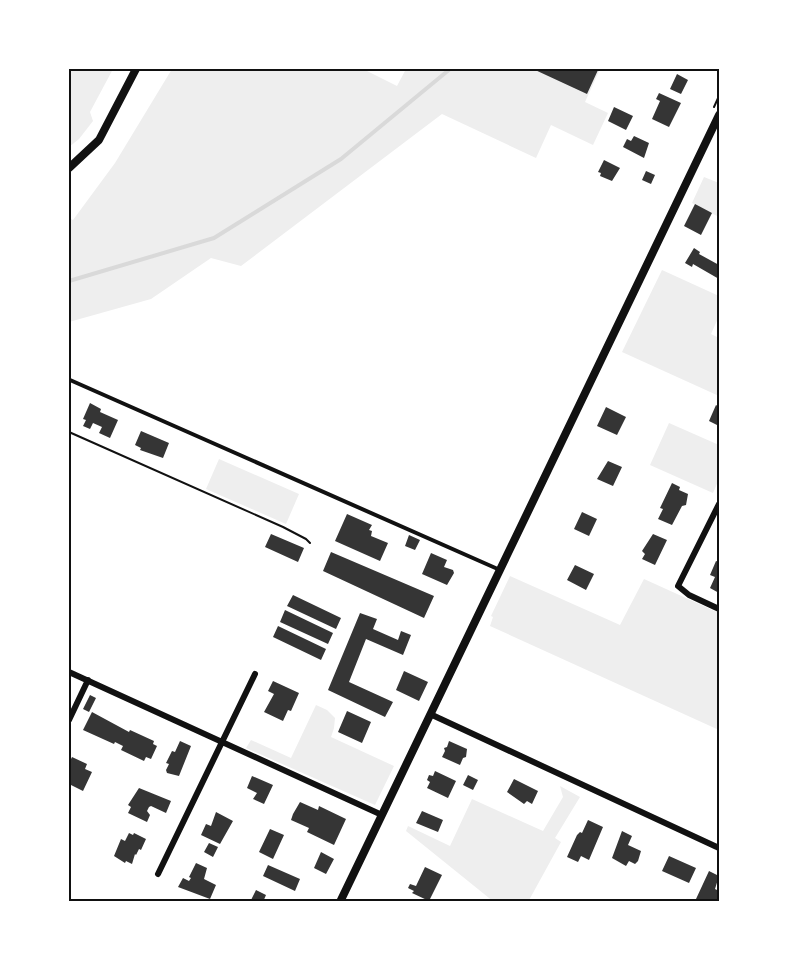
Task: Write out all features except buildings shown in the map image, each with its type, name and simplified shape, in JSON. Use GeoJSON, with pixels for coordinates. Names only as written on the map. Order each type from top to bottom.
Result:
{"type":"FeatureCollection","features":[{"type":"Feature","properties":{"kind":"street"},"geometry":{"type":"LineString","coordinates":[[69,168],[99,140],[136,69]]}},
{"type":"Feature","properties":{"kind":"street"},"geometry":{"type":"LineString","coordinates":[[340,902],[719,115]]}},
{"type":"Feature","properties":{"kind":"street"},"geometry":{"type":"LineString","coordinates":[[719,504],[678,586],[689,595],[719,609]]}},
{"type":"Feature","properties":{"kind":"street"},"geometry":{"type":"LineString","coordinates":[[69,672],[382,815]]}},
{"type":"Feature","properties":{"kind":"street"},"geometry":{"type":"LineString","coordinates":[[158,874],[255,674]]}},
{"type":"Feature","properties":{"kind":"street"},"geometry":{"type":"LineString","coordinates":[[69,720],[88,680]]}},
{"type":"Feature","properties":{"kind":"street"},"geometry":{"type":"LineString","coordinates":[[430,714],[719,848]]}},
{"type":"Feature","properties":{"kind":"lane"},"geometry":{"type":"LineString","coordinates":[[70,380],[501,570]]}},
{"type":"Feature","properties":{"kind":"path"},"geometry":{"type":"LineString","coordinates":[[69,432],[283,527],[310,543]]}},
{"type":"Feature","properties":{"kind":"shaded area"},"geometry":{"type":"Polygon","coordinates":[[[69,69],[113,69],[90,112],[93,121],[79,139],[69,147],[69,69]]]}},
{"type":"Feature","properties":{"kind":"shaded area"},"geometry":{"type":"Polygon","coordinates":[[[172,69],[363,69],[397,86],[406,69],[600,69],[585,102],[608,113],[593,145],[551,125],[536,158],[442,114],[241,266],[211,258],[151,299],[69,322],[69,218],[73,220],[115,163],[172,69]]]}},
{"type":"Feature","properties":{"kind":"shaded area"},"geometry":{"type":"Polygon","coordinates":[[[704,177],[719,183],[719,217],[692,203],[704,177]]]}},
{"type":"Feature","properties":{"kind":"shaded area"},"geometry":{"type":"Polygon","coordinates":[[[662,270],[719,296],[719,316],[711,334],[719,338],[719,396],[622,352],[662,270]]]}},
{"type":"Feature","properties":{"kind":"shaded area"},"geometry":{"type":"Polygon","coordinates":[[[669,423],[719,445],[719,479],[713,493],[650,465],[669,423]]]}},
{"type":"Feature","properties":{"kind":"shaded area"},"geometry":{"type":"Polygon","coordinates":[[[219,459],[299,494],[286,524],[206,489],[219,459]]]}},
{"type":"Feature","properties":{"kind":"shaded area"},"geometry":{"type":"Polygon","coordinates":[[[510,576],[620,625],[644,579],[719,613],[719,730],[490,626],[493,617],[491,616],[510,576]]]}},
{"type":"Feature","properties":{"kind":"shaded area"},"geometry":{"type":"Polygon","coordinates":[[[316,705],[327,710],[335,718],[331,737],[394,766],[375,805],[246,748],[251,740],[291,758],[316,705]]]}},
{"type":"Feature","properties":{"kind":"shaded area"},"geometry":{"type":"Polygon","coordinates":[[[560,786],[580,797],[555,838],[561,842],[528,902],[494,902],[406,831],[408,826],[450,846],[472,799],[543,831],[563,797],[560,786]]]}},
{"type":"Feature","properties":{"kind":"waterway"},"geometry":{"type":"LineString","coordinates":[[69,281],[214,238],[341,159],[450,69]]}}]}
